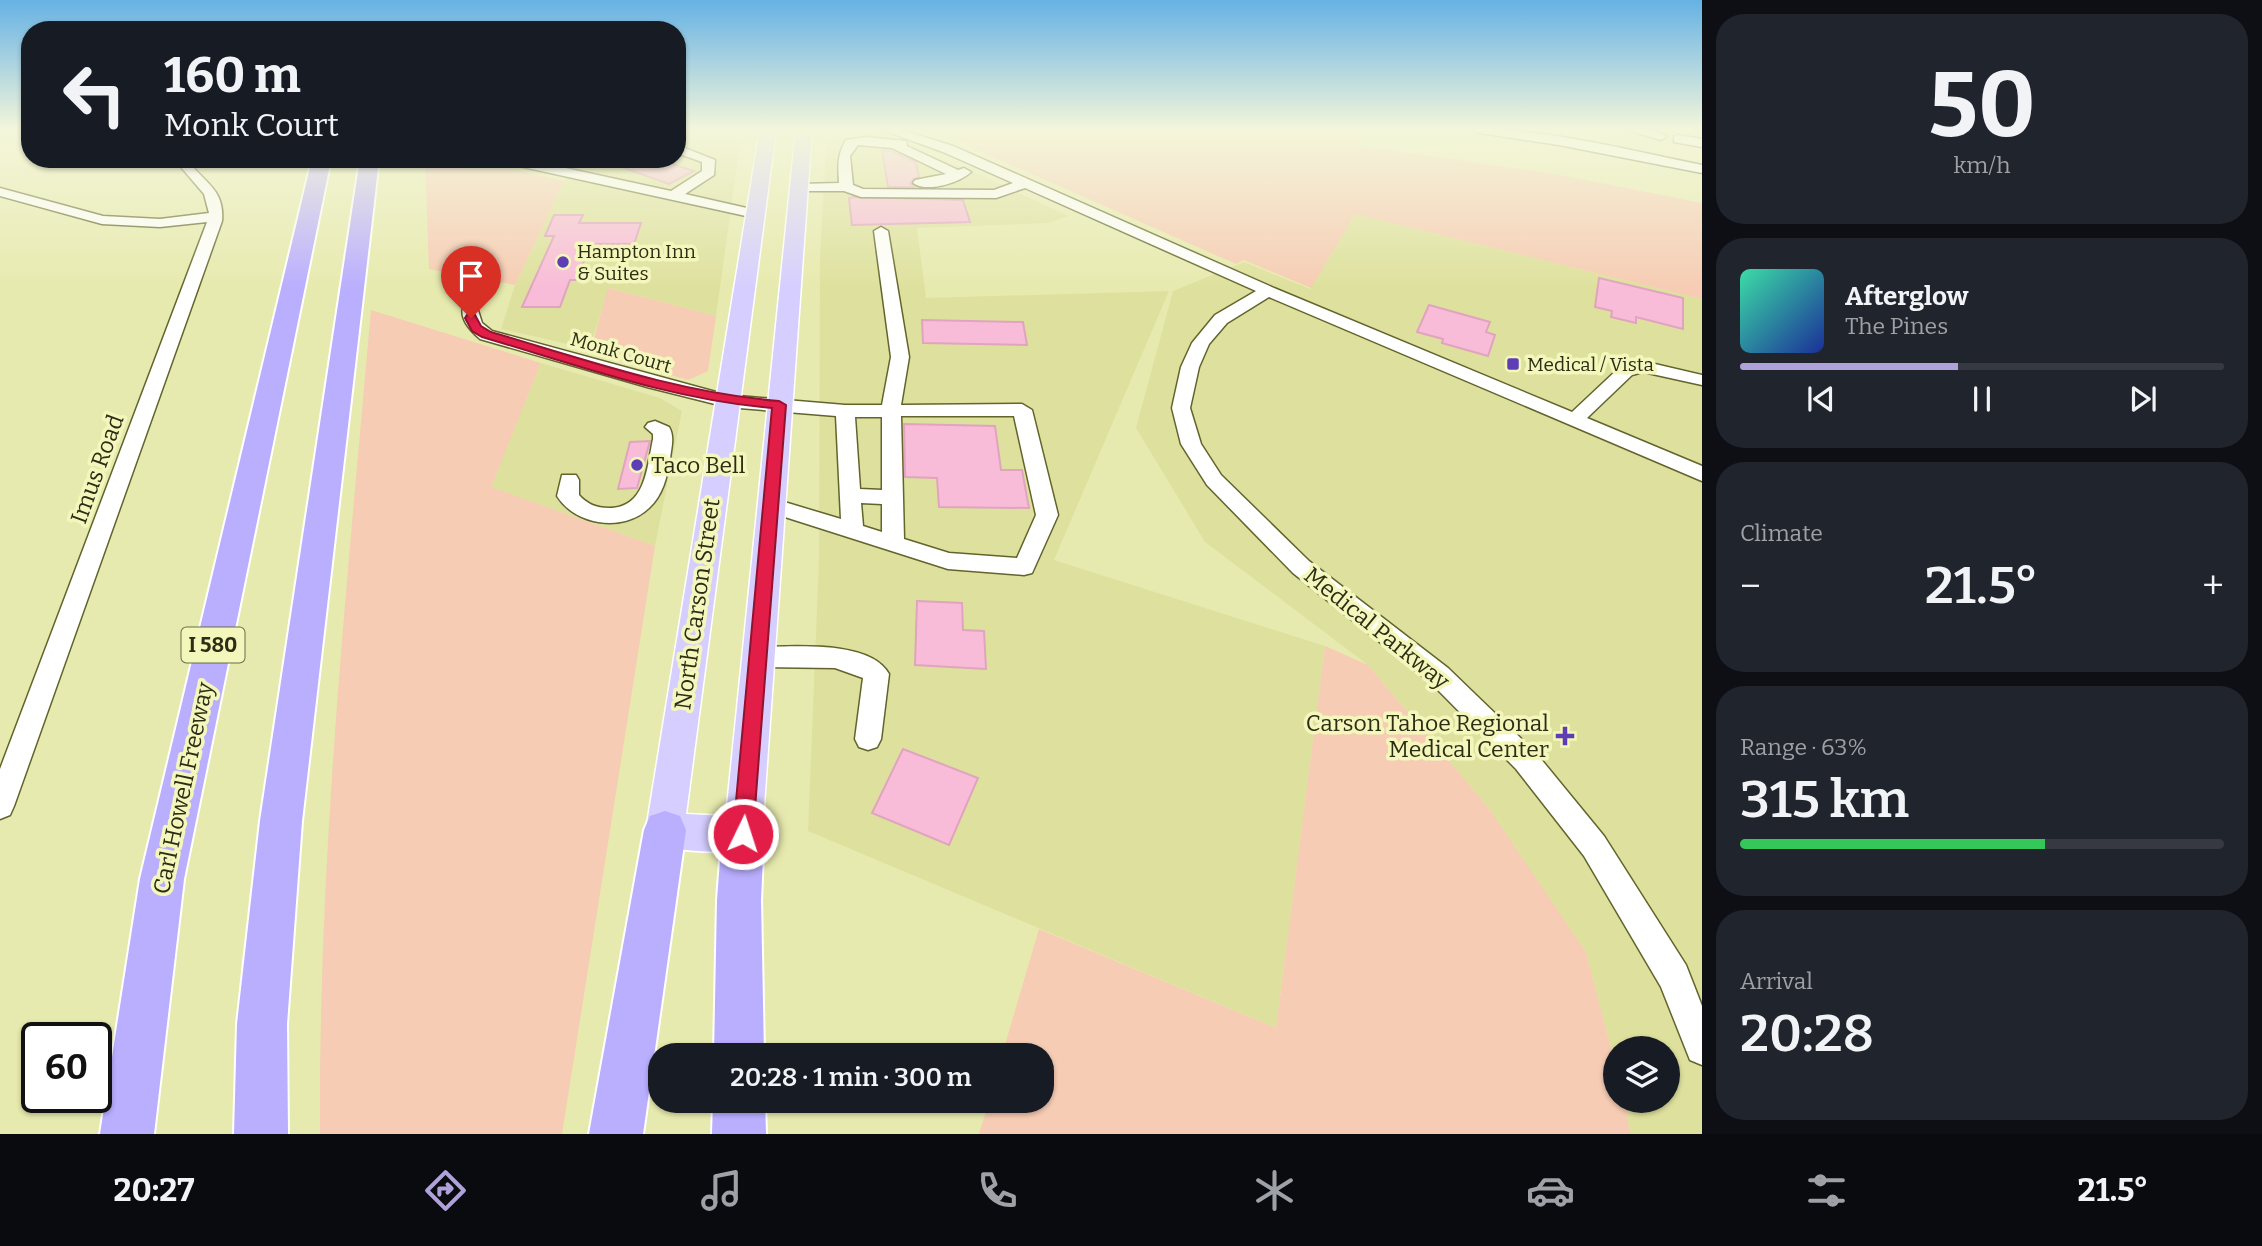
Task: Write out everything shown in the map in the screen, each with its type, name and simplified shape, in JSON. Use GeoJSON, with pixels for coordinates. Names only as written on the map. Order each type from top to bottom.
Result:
{"type":"FeatureCollection","features":[{"type":"Feature","properties":{"kind":"highway","name":"Carl Howell Freeway"},"geometry":{"type":"LineString","coordinates":[[127,1134],[162,879],[317,182]]}},
{"type":"Feature","properties":{"kind":"highway"},"geometry":{"type":"LineString","coordinates":[[261,1134],[262,1024],[281,821],[367,182]]}},
{"type":"Feature","properties":{"kind":"highway"},"geometry":{"type":"LineString","coordinates":[[616,1134],[665,830]]}},
{"type":"Feature","properties":{"kind":"highway"},"geometry":{"type":"LineString","coordinates":[[739,1043],[739,900],[743,834]]}},
{"type":"Feature","properties":{"kind":"highway"},"geometry":{"type":"LineString","coordinates":[[740,1113],[740,1134]]}},
{"type":"Feature","properties":{"kind":"main road","name":"North Carson Street"},"geometry":{"type":"LineString","coordinates":[[665,830],[760,182]]}},
{"type":"Feature","properties":{"kind":"main road"},"geometry":{"type":"LineString","coordinates":[[665,830],[743,834],[800,182]]}},
{"type":"Feature","properties":{"kind":"street"},"geometry":{"type":"LineString","coordinates":[[0,192],[102,220],[160,223],[216,217],[218,207],[214,196],[201,182]]}},
{"type":"Feature","properties":{"kind":"street"},"geometry":{"type":"LineString","coordinates":[[607,182],[755,214]]}},
{"type":"Feature","properties":{"kind":"street"},"geometry":{"type":"LineString","coordinates":[[674,197],[695,182]]}},
{"type":"Feature","properties":{"kind":"street"},"geometry":{"type":"LineString","coordinates":[[799,188],[936,182]]}},
{"type":"Feature","properties":{"kind":"street"},"geometry":{"type":"LineString","coordinates":[[846,185],[860,193],[996,194],[1026,183],[1268,291],[1702,474]]}},
{"type":"Feature","properties":{"kind":"street","name":"Imus Road"},"geometry":{"type":"LineString","coordinates":[[0,806],[216,217]]}},
{"type":"Feature","properties":{"kind":"street"},"geometry":{"type":"LineString","coordinates":[[771,505],[893,544],[891,411],[900,357],[881,232]]}},
{"type":"Feature","properties":{"kind":"street","name":"Medical Parkway"},"geometry":{"type":"LineString","coordinates":[[1268,291],[1221,319],[1201,344],[1190,367],[1181,408],[1191,444],[1214,480],[1301,567],[1439,675],[1526,761],[1601,858],[1674,977],[1702,1048]]}},
{"type":"Feature","properties":{"kind":"street","name":"Monk Court"},"geometry":{"type":"LineString","coordinates":[[470,308],[476,328],[486,335],[653,383],[727,401],[845,411],[1022,410],[1047,515],[1024,567],[948,561],[893,544]]}},
{"type":"Feature","properties":{"kind":"street"},"geometry":{"type":"LineString","coordinates":[[1574,420],[1626,371],[1642,366],[1702,380]]}},
{"type":"Feature","properties":{"kind":"street"},"geometry":{"type":"LineString","coordinates":[[845,411],[852,531]]}},
{"type":"Feature","properties":{"kind":"street"},"geometry":{"type":"LineString","coordinates":[[569,480],[568,496],[577,507],[586,512],[607,516],[637,507],[650,494],[663,439],[662,431],[655,427]]}},
{"type":"Feature","properties":{"kind":"street"},"geometry":{"type":"LineString","coordinates":[[850,496],[892,497]]}},
{"type":"Feature","properties":{"kind":"street"},"geometry":{"type":"LineString","coordinates":[[758,657],[847,658],[862,662],[876,674],[869,739]]}},
{"type":"Feature","properties":{"kind":"shaded area"},"geometry":{"type":"Polygon","coordinates":[[[426,182],[564,182],[515,285],[429,269],[426,182]]]}},
{"type":"Feature","properties":{"kind":"shaded area"},"geometry":{"type":"Polygon","coordinates":[[[564,182],[735,182],[716,316],[609,288],[589,349],[501,329],[515,285],[564,182]]]}},
{"type":"Feature","properties":{"kind":"shaded area"},"geometry":{"type":"Polygon","coordinates":[[[824,182],[996,182],[1068,216],[1048,223],[917,228],[926,298],[1169,291],[1054,560],[1325,646],[1276,1028],[808,831],[819,559],[820,255],[824,182]]]}},
{"type":"Feature","properties":{"kind":"shaded area"},"geometry":{"type":"Polygon","coordinates":[[[1050,182],[1595,182],[1702,203],[1702,299],[1355,214],[1311,288],[1244,260],[1236,264],[1050,182]]]}},
{"type":"Feature","properties":{"kind":"shaded area","name":"Carson Tahoe Regional Medical Center"},"geometry":{"type":"Polygon","coordinates":[[[1355,214],[1702,299],[1702,1134],[1630,1134],[1627,1113],[1680,1113],[1680,1036],[1608,1036],[1586,952],[1488,807],[1368,665],[1205,542],[1136,428],[1173,291],[1244,262],[1310,289],[1355,214]]]}},
{"type":"Feature","properties":{"kind":"shaded area"},"geometry":{"type":"Polygon","coordinates":[[[608,288],[716,316],[708,371],[688,380],[590,352],[608,288]]]}},
{"type":"Feature","properties":{"kind":"shaded area"},"geometry":{"type":"Polygon","coordinates":[[[371,310],[541,363],[491,487],[655,546],[562,1134],[320,1134],[329,825],[371,310]]]}},
{"type":"Feature","properties":{"kind":"shaded area"},"geometry":{"type":"Polygon","coordinates":[[[541,363],[660,398],[682,411],[655,546],[490,487],[541,363]]]}},
{"type":"Feature","properties":{"kind":"shaded area"},"geometry":{"type":"Polygon","coordinates":[[[1325,646],[1368,665],[1488,807],[1586,952],[1608,1036],[1603,1036],[1603,1113],[1627,1113],[1630,1134],[979,1134],[985,1113],[1054,1113],[1054,1043],[1006,1043],[1039,929],[1276,1028],[1325,646]]]}},
{"type":"Feature","properties":{"kind":"building"},"geometry":{"type":"Polygon","coordinates":[[[887,182],[911,182],[910,184],[915,187],[888,187],[887,182]]]}},
{"type":"Feature","properties":{"kind":"building"},"geometry":{"type":"Polygon","coordinates":[[[849,198],[963,200],[970,222],[852,225],[849,198]]]}},
{"type":"Feature","properties":{"kind":"building","name":"Hampton Inn & Suites"},"geometry":{"type":"Polygon","coordinates":[[[554,215],[583,215],[579,223],[641,223],[634,244],[590,244],[577,280],[570,280],[560,307],[522,307],[554,236],[545,236],[554,215]]]}},
{"type":"Feature","properties":{"kind":"building"},"geometry":{"type":"Polygon","coordinates":[[[1599,278],[1683,298],[1683,329],[1636,317],[1636,323],[1611,317],[1612,311],[1595,307],[1599,278]]]}},
{"type":"Feature","properties":{"kind":"building"},"geometry":{"type":"Polygon","coordinates":[[[1429,305],[1490,322],[1486,332],[1495,335],[1488,356],[1442,343],[1443,339],[1417,332],[1429,305]]]}},
{"type":"Feature","properties":{"kind":"building"},"geometry":{"type":"Polygon","coordinates":[[[922,320],[1023,322],[1027,345],[923,343],[922,320]]]}},
{"type":"Feature","properties":{"kind":"building"},"geometry":{"type":"Polygon","coordinates":[[[904,424],[995,426],[1001,470],[1022,470],[1029,508],[939,507],[937,478],[905,477],[904,424]]]}},
{"type":"Feature","properties":{"kind":"building","name":"Taco Bell"},"geometry":{"type":"Polygon","coordinates":[[[650,441],[637,488],[618,489],[630,442],[650,441]]]}},
{"type":"Feature","properties":{"kind":"building"},"geometry":{"type":"Polygon","coordinates":[[[917,601],[962,603],[963,630],[984,631],[986,669],[915,665],[917,601]]]}},
{"type":"Feature","properties":{"kind":"building"},"geometry":{"type":"Polygon","coordinates":[[[903,749],[978,778],[949,845],[872,813],[903,749]]]}},
{"type":"Feature","properties":{"kind":"place","name":"Hampton Inn & Suites"},"geometry":{"type":"Point","coordinates":[563,262]}},
{"type":"Feature","properties":{"kind":"place","name":"Medical / Vista"},"geometry":{"type":"Point","coordinates":[1513,364]}},
{"type":"Feature","properties":{"kind":"place","name":"Taco Bell"},"geometry":{"type":"Point","coordinates":[637,465]}},
{"type":"Feature","properties":{"kind":"place","name":"Carson Tahoe Regional Medical Center"},"geometry":{"type":"Point","coordinates":[1565,736]}},
{"type":"Feature","properties":{"kind":"route"},"geometry":{"type":"LineString","coordinates":[[471,318],[476,328],[486,335],[688,393],[727,401],[779,405],[743,834]]}}]}
